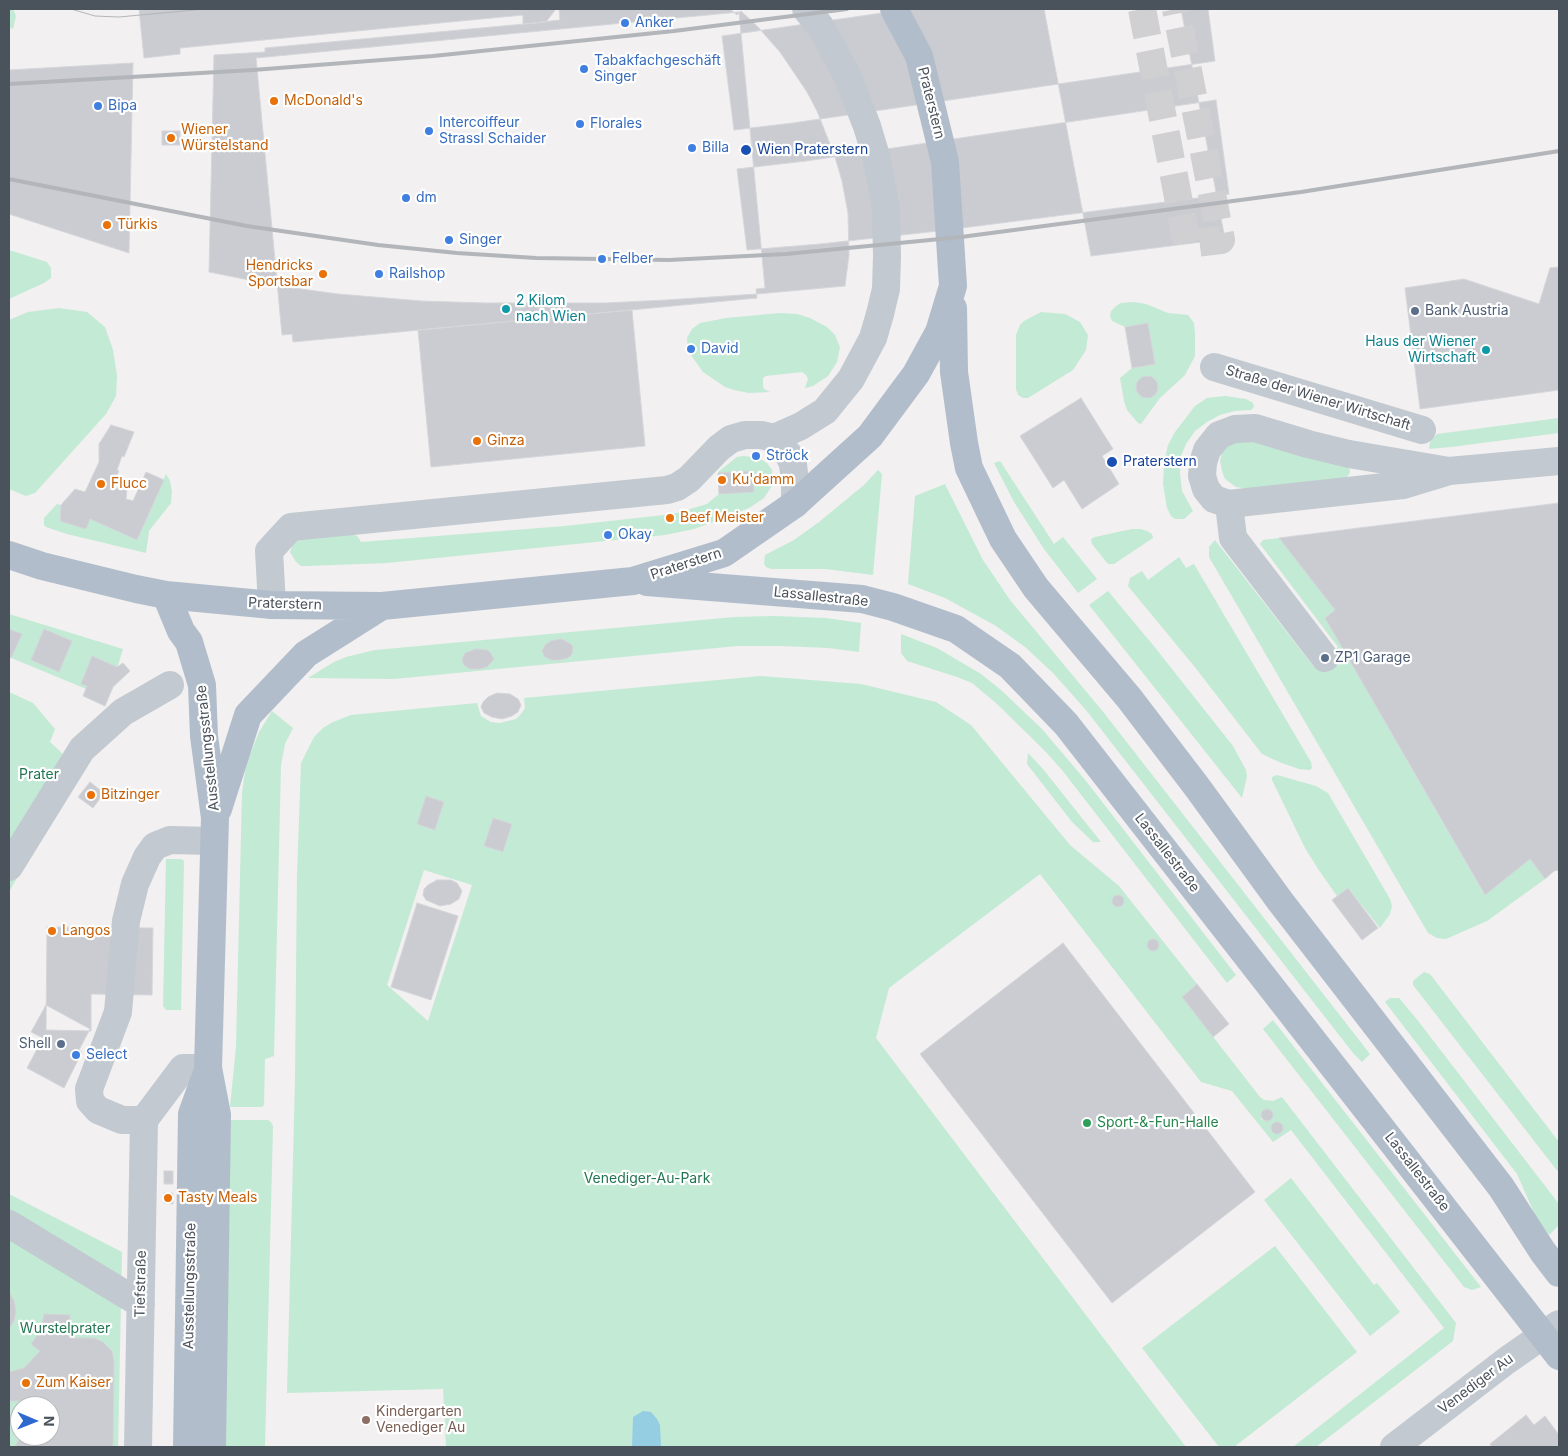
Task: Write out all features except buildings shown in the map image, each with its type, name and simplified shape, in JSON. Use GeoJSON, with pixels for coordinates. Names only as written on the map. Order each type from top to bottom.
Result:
{"type":"FeatureCollection","features":[{"type":"Feature","properties":{"kind":"main road","name":"Praterstern"},"geometry":{"type":"LineString","coordinates":[[9,556],[51,568],[166,595],[272,605],[382,606],[633,581],[724,553],[795,504],[870,436],[916,374],[940,332],[952,286],[945,162],[919,56],[894,9]]}},
{"type":"Feature","properties":{"kind":"main road"},"geometry":{"type":"LineString","coordinates":[[952,286],[954,372],[964,444],[970,468],[1002,539],[1036,588],[1129,698],[1198,787],[1280,901],[1501,1187],[1543,1252],[1559,1273]]}},
{"type":"Feature","properties":{"kind":"main road","name":"Lassallestraße"},"geometry":{"type":"LineString","coordinates":[[633,581],[862,599],[893,607],[956,629],[1010,666],[1066,724],[1551,1329],[1559,1356]]}},
{"type":"Feature","properties":{"kind":"main road","name":"Ausstellungsstraße"},"geometry":{"type":"LineString","coordinates":[[166,595],[181,630],[189,642],[202,685],[204,736],[215,829],[208,1068],[217,1115],[212,1447]]}},
{"type":"Feature","properties":{"kind":"main road","name":"Ausstellungsstraße"},"geometry":{"type":"LineString","coordinates":[[215,829],[248,715],[306,654],[382,606]]}},
{"type":"Feature","properties":{"kind":"main road","name":"Ausstellungsstraße"},"geometry":{"type":"LineString","coordinates":[[187,1447],[192,1114],[208,1068]]}},
{"type":"Feature","properties":{"kind":"street"},"geometry":{"type":"LineString","coordinates":[[272,605],[269,551],[291,527],[667,490],[677,487],[689,479],[719,448],[732,439],[745,435],[760,435],[774,438],[801,426],[825,411],[846,385],[873,338],[886,289],[886,209],[874,148],[857,98],[846,72],[820,26],[806,9]]}},
{"type":"Feature","properties":{"kind":"street","name":"Straße der Wiener Wirtschaft"},"geometry":{"type":"LineString","coordinates":[[1214,366],[1422,430]]}},
{"type":"Feature","properties":{"kind":"street"},"geometry":{"type":"LineString","coordinates":[[1449,471],[1349,454],[1255,428],[1235,429],[1219,436],[1207,450],[1202,476],[1206,489],[1214,499],[1229,504],[1403,485],[1449,471],[1559,461]]}},
{"type":"Feature","properties":{"kind":"street"},"geometry":{"type":"LineString","coordinates":[[774,438],[789,455],[793,464],[796,483],[795,504]]}},
{"type":"Feature","properties":{"kind":"street"},"geometry":{"type":"LineString","coordinates":[[1229,504],[1233,538],[1325,658]]}},
{"type":"Feature","properties":{"kind":"street"},"geometry":{"type":"LineString","coordinates":[[9,867],[82,749],[123,712],[170,685]]}},
{"type":"Feature","properties":{"kind":"street"},"geometry":{"type":"LineString","coordinates":[[208,1068],[183,1068],[144,1120],[122,1120],[98,1110],[90,1101],[89,1089],[118,1012],[126,921],[135,884],[147,857],[155,846],[170,840],[215,829]]}},
{"type":"Feature","properties":{"kind":"street","name":"Tiefstraße"},"geometry":{"type":"LineString","coordinates":[[138,1447],[144,1120]]}},
{"type":"Feature","properties":{"kind":"street"},"geometry":{"type":"LineString","coordinates":[[9,1224],[141,1304]]}},
{"type":"Feature","properties":{"kind":"street","name":"Venediger Au"},"geometry":{"type":"LineString","coordinates":[[1394,1447],[1551,1329]]}},
{"type":"Feature","properties":{"kind":"green space"},"geometry":{"type":"Polygon","coordinates":[[[9,9],[13,9],[16,16],[13,29],[9,27],[9,9]]]}},
{"type":"Feature","properties":{"kind":"green space"},"geometry":{"type":"Polygon","coordinates":[[[9,250],[47,262],[51,268],[51,278],[9,299],[9,250]]]}},
{"type":"Feature","properties":{"kind":"green space"},"geometry":{"type":"Polygon","coordinates":[[[1134,302],[1146,304],[1168,313],[1188,315],[1194,323],[1195,334],[1195,356],[1185,375],[1160,398],[1141,424],[1127,410],[1120,378],[1132,368],[1155,364],[1148,323],[1125,327],[1112,321],[1110,316],[1111,311],[1121,303],[1134,302]]]}},
{"type":"Feature","properties":{"kind":"green space"},"geometry":{"type":"Polygon","coordinates":[[[59,308],[87,312],[105,327],[113,350],[117,376],[116,396],[106,414],[35,493],[26,496],[9,489],[9,320],[28,312],[59,308]]]}},
{"type":"Feature","properties":{"kind":"green space"},"geometry":{"type":"Polygon","coordinates":[[[1041,312],[1065,314],[1080,322],[1088,335],[1086,350],[1073,370],[1028,398],[1023,398],[1018,395],[1016,389],[1016,335],[1024,321],[1041,312]]]}},
{"type":"Feature","properties":{"kind":"green space"},"geometry":{"type":"Polygon","coordinates":[[[780,313],[797,314],[810,318],[827,327],[835,335],[840,347],[837,362],[828,376],[813,386],[805,388],[808,379],[802,372],[766,376],[763,378],[763,386],[764,389],[770,392],[749,393],[734,390],[725,387],[703,372],[688,351],[687,338],[692,329],[700,323],[726,318],[780,313]]]}},
{"type":"Feature","properties":{"kind":"green space"},"geometry":{"type":"Polygon","coordinates":[[[1225,396],[1246,399],[1253,403],[1254,407],[1251,410],[1235,411],[1220,415],[1195,431],[1186,444],[1181,456],[1180,473],[1182,491],[1193,511],[1184,519],[1175,519],[1167,508],[1163,484],[1164,463],[1168,445],[1175,432],[1195,406],[1207,398],[1225,396]]]}},
{"type":"Feature","properties":{"kind":"green space"},"geometry":{"type":"Polygon","coordinates":[[[1559,418],[1559,433],[1429,449],[1430,442],[1437,434],[1559,418]]]}},
{"type":"Feature","properties":{"kind":"green space"},"geometry":{"type":"Polygon","coordinates":[[[1242,438],[1349,467],[1350,472],[1343,479],[1248,489],[1236,487],[1225,479],[1220,461],[1222,453],[1227,446],[1242,438]]]}},
{"type":"Feature","properties":{"kind":"green space"},"geometry":{"type":"Polygon","coordinates":[[[737,457],[756,457],[767,463],[772,470],[773,484],[764,498],[749,508],[694,529],[665,535],[387,563],[301,566],[290,552],[293,544],[300,538],[354,534],[361,542],[565,526],[673,514],[707,504],[719,494],[718,472],[737,457]]]}},
{"type":"Feature","properties":{"kind":"green space"},"geometry":{"type":"Polygon","coordinates":[[[1000,461],[1054,544],[1063,537],[1097,579],[1078,593],[1044,549],[1014,502],[994,463],[1000,461]]]}},
{"type":"Feature","properties":{"kind":"green space"},"geometry":{"type":"Polygon","coordinates":[[[878,470],[882,474],[873,575],[825,569],[771,569],[766,567],[764,564],[765,555],[794,540],[819,522],[864,485],[878,470]]]}},
{"type":"Feature","properties":{"kind":"green space"},"geometry":{"type":"Polygon","coordinates":[[[166,474],[172,491],[171,503],[149,531],[146,553],[67,534],[44,525],[44,518],[57,504],[61,505],[60,521],[90,519],[137,540],[166,474]]]}},
{"type":"Feature","properties":{"kind":"green space"},"geometry":{"type":"Polygon","coordinates":[[[945,484],[983,560],[1010,600],[1104,713],[1370,1054],[1362,1062],[1353,1053],[1086,710],[1053,673],[1025,647],[996,626],[945,598],[908,584],[915,496],[945,484]]]}},
{"type":"Feature","properties":{"kind":"green space"},"geometry":{"type":"Polygon","coordinates":[[[1132,529],[1147,531],[1152,534],[1153,538],[1114,564],[1108,564],[1092,544],[1091,539],[1095,537],[1132,529]]]}},
{"type":"Feature","properties":{"kind":"green space"},"geometry":{"type":"Polygon","coordinates":[[[1279,538],[1335,610],[1325,618],[1484,894],[1530,859],[1545,879],[1487,921],[1446,939],[1437,938],[1428,933],[1209,557],[1209,547],[1215,540],[1314,667],[1338,647],[1260,544],[1263,540],[1279,538]]]}},
{"type":"Feature","properties":{"kind":"green space"},"geometry":{"type":"Polygon","coordinates":[[[1179,557],[1186,568],[1194,564],[1311,762],[1312,768],[1310,770],[1299,769],[1262,754],[1194,666],[1128,586],[1130,578],[1142,571],[1148,580],[1179,557]]]}},
{"type":"Feature","properties":{"kind":"green space"},"geometry":{"type":"Polygon","coordinates":[[[1108,591],[1233,746],[1246,770],[1247,776],[1242,798],[1089,605],[1108,591]]]}},
{"type":"Feature","properties":{"kind":"green space"},"geometry":{"type":"Polygon","coordinates":[[[9,614],[123,649],[108,698],[9,657],[9,614]]]}},
{"type":"Feature","properties":{"kind":"green space"},"geometry":{"type":"Polygon","coordinates":[[[734,617],[826,618],[861,623],[859,652],[828,648],[737,646],[394,679],[308,678],[334,662],[375,650],[734,617]]]}},
{"type":"Feature","properties":{"kind":"green space"},"geometry":{"type":"Polygon","coordinates":[[[901,634],[937,648],[981,674],[1001,690],[1042,729],[1086,781],[1236,975],[1227,983],[1062,770],[1044,750],[996,703],[972,683],[907,661],[901,653],[901,634]]]}},
{"type":"Feature","properties":{"kind":"green space","name":"Venediger-Au-Park"},"geometry":{"type":"Polygon","coordinates":[[[761,676],[861,684],[936,702],[971,725],[1070,845],[1119,886],[1197,984],[1182,997],[1260,1097],[1264,1100],[1273,1101],[1282,1097],[1456,1323],[1453,1341],[1316,1447],[1293,1447],[1444,1328],[1291,1130],[1273,1142],[1232,1091],[1201,1082],[1040,874],[889,988],[876,1038],[1186,1447],[446,1447],[443,1389],[287,1393],[301,763],[314,737],[323,728],[351,715],[477,703],[481,716],[491,722],[500,723],[516,719],[521,714],[525,708],[524,698],[761,676]],[[426,797],[417,824],[435,830],[444,802],[426,797]],[[493,818],[485,846],[502,852],[512,824],[493,818]],[[424,870],[387,985],[428,1021],[472,885],[424,870]],[[1265,1109],[1261,1113],[1261,1119],[1265,1121],[1269,1121],[1272,1118],[1272,1112],[1265,1109]]]}},
{"type":"Feature","properties":{"kind":"green space","name":"Prater"},"geometry":{"type":"Polygon","coordinates":[[[9,692],[33,703],[55,729],[50,742],[79,769],[9,892],[9,692]]]}},
{"type":"Feature","properties":{"kind":"green space"},"geometry":{"type":"Polygon","coordinates":[[[272,711],[293,728],[285,744],[281,765],[274,1056],[265,1059],[264,1105],[262,1107],[230,1107],[236,1047],[242,792],[246,765],[259,732],[272,711]]]}},
{"type":"Feature","properties":{"kind":"green space"},"geometry":{"type":"Polygon","coordinates":[[[1028,753],[1101,842],[1093,842],[1072,822],[1027,764],[1028,753]]]}},
{"type":"Feature","properties":{"kind":"green space"},"geometry":{"type":"Polygon","coordinates":[[[1277,775],[1316,786],[1328,793],[1390,899],[1392,906],[1390,914],[1380,928],[1348,888],[1337,896],[1318,869],[1305,848],[1272,780],[1272,777],[1277,775]]]}},
{"type":"Feature","properties":{"kind":"green space"},"geometry":{"type":"Polygon","coordinates":[[[166,859],[181,859],[184,861],[181,1010],[166,1010],[163,1006],[166,859]]]}},
{"type":"Feature","properties":{"kind":"green space"},"geometry":{"type":"Polygon","coordinates":[[[1424,972],[1430,974],[1559,1142],[1559,1173],[1413,985],[1413,981],[1424,972]]]}},
{"type":"Feature","properties":{"kind":"green space"},"geometry":{"type":"Polygon","coordinates":[[[1390,998],[1399,998],[1415,1017],[1559,1204],[1559,1225],[1549,1235],[1536,1217],[1517,1174],[1385,1002],[1390,998]]]}},
{"type":"Feature","properties":{"kind":"green space"},"geometry":{"type":"Polygon","coordinates":[[[1273,1020],[1481,1287],[1472,1290],[1464,1287],[1263,1029],[1273,1020]]]}},
{"type":"Feature","properties":{"kind":"green space"},"geometry":{"type":"Polygon","coordinates":[[[229,1120],[268,1120],[273,1126],[265,1447],[221,1447],[229,1120]]]}},
{"type":"Feature","properties":{"kind":"green space"},"geometry":{"type":"Polygon","coordinates":[[[1291,1178],[1374,1285],[1377,1283],[1400,1312],[1370,1336],[1264,1200],[1291,1178]]]}},
{"type":"Feature","properties":{"kind":"green space","name":"Wurstelprater"},"geometry":{"type":"Polygon","coordinates":[[[9,1194],[122,1252],[118,1447],[9,1447],[9,1194]]]}},
{"type":"Feature","properties":{"kind":"green space"},"geometry":{"type":"Polygon","coordinates":[[[1275,1246],[1357,1352],[1234,1447],[1219,1447],[1142,1348],[1275,1246]]]}},
{"type":"Feature","properties":{"kind":"water"},"geometry":{"type":"Polygon","coordinates":[[[643,1411],[651,1412],[660,1425],[661,1447],[632,1447],[633,1417],[643,1411]]]}},
{"type":"Feature","properties":{"kind":"tunnel"},"geometry":{"type":"LineString","coordinates":[[1142,9],[1187,244],[1221,240],[1176,9]]}},
{"type":"Feature","properties":{"kind":"tram line"},"geometry":{"type":"LineString","coordinates":[[71,9],[95,16],[119,17],[205,9]]}},
{"type":"Feature","properties":{"kind":"railway"},"geometry":{"type":"LineString","coordinates":[[9,84],[253,70],[433,56],[674,31],[847,9]]}},
{"type":"Feature","properties":{"kind":"railway"},"geometry":{"type":"LineString","coordinates":[[9,179],[247,226],[378,245],[536,258],[669,260],[786,254],[961,237],[1301,192],[1559,151]]}},
{"type":"Feature","properties":{"kind":"place","name":"Anker"},"geometry":{"type":"Point","coordinates":[625,23]}},
{"type":"Feature","properties":{"kind":"place","name":"Tabakfachgeschäft Singer"},"geometry":{"type":"Point","coordinates":[584,69]}},
{"type":"Feature","properties":{"kind":"place","name":"McDonald's"},"geometry":{"type":"Point","coordinates":[274,101]}},
{"type":"Feature","properties":{"kind":"place","name":"Bipa"},"geometry":{"type":"Point","coordinates":[98,106]}},
{"type":"Feature","properties":{"kind":"place","name":"Florales"},"geometry":{"type":"Point","coordinates":[580,124]}},
{"type":"Feature","properties":{"kind":"place","name":"Intercoiffeur Strassl Schaider"},"geometry":{"type":"Point","coordinates":[429,131]}},
{"type":"Feature","properties":{"kind":"place","name":"Wiener Würstelstand"},"geometry":{"type":"Point","coordinates":[171,138]}},
{"type":"Feature","properties":{"kind":"place","name":"Billa"},"geometry":{"type":"Point","coordinates":[692,148]}},
{"type":"Feature","properties":{"kind":"place","name":"Wien Praterstern"},"geometry":{"type":"Point","coordinates":[746,150]}},
{"type":"Feature","properties":{"kind":"place","name":"dm"},"geometry":{"type":"Point","coordinates":[406,198]}},
{"type":"Feature","properties":{"kind":"place","name":"Türkis"},"geometry":{"type":"Point","coordinates":[107,225]}},
{"type":"Feature","properties":{"kind":"place","name":"Singer"},"geometry":{"type":"Point","coordinates":[449,240]}},
{"type":"Feature","properties":{"kind":"place","name":"Felber"},"geometry":{"type":"Point","coordinates":[602,259]}},
{"type":"Feature","properties":{"kind":"place","name":"Hendricks Sportsbar"},"geometry":{"type":"Point","coordinates":[323,274]}},
{"type":"Feature","properties":{"kind":"place","name":"Railshop"},"geometry":{"type":"Point","coordinates":[379,274]}},
{"type":"Feature","properties":{"kind":"place","name":"2 Kilom nach Wien"},"geometry":{"type":"Point","coordinates":[506,309]}},
{"type":"Feature","properties":{"kind":"place","name":"Bank Austria"},"geometry":{"type":"Point","coordinates":[1415,311]}},
{"type":"Feature","properties":{"kind":"place","name":"David"},"geometry":{"type":"Point","coordinates":[691,349]}},
{"type":"Feature","properties":{"kind":"place","name":"Haus der Wiener Wirtschaft"},"geometry":{"type":"Point","coordinates":[1486,350]}},
{"type":"Feature","properties":{"kind":"place","name":"Ginza"},"geometry":{"type":"Point","coordinates":[477,441]}},
{"type":"Feature","properties":{"kind":"place","name":"Ströck"},"geometry":{"type":"Point","coordinates":[756,456]}},
{"type":"Feature","properties":{"kind":"place","name":"Praterstern"},"geometry":{"type":"Point","coordinates":[1112,462]}},
{"type":"Feature","properties":{"kind":"place","name":"Ku'damm"},"geometry":{"type":"Point","coordinates":[722,480]}},
{"type":"Feature","properties":{"kind":"place","name":"Flucc"},"geometry":{"type":"Point","coordinates":[101,484]}},
{"type":"Feature","properties":{"kind":"place","name":"Beef Meister"},"geometry":{"type":"Point","coordinates":[670,518]}},
{"type":"Feature","properties":{"kind":"place","name":"Okay"},"geometry":{"type":"Point","coordinates":[608,535]}},
{"type":"Feature","properties":{"kind":"place","name":"ZP1 Garage"},"geometry":{"type":"Point","coordinates":[1325,658]}},
{"type":"Feature","properties":{"kind":"place","name":"Bitzinger"},"geometry":{"type":"Point","coordinates":[91,795]}},
{"type":"Feature","properties":{"kind":"place","name":"Langos"},"geometry":{"type":"Point","coordinates":[52,931]}},
{"type":"Feature","properties":{"kind":"place","name":"Shell"},"geometry":{"type":"Point","coordinates":[61,1044]}},
{"type":"Feature","properties":{"kind":"place","name":"Select"},"geometry":{"type":"Point","coordinates":[76,1055]}},
{"type":"Feature","properties":{"kind":"place","name":"Sport-&-Fun-Halle"},"geometry":{"type":"Point","coordinates":[1087,1123]}},
{"type":"Feature","properties":{"kind":"place","name":"Tasty Meals"},"geometry":{"type":"Point","coordinates":[168,1198]}},
{"type":"Feature","properties":{"kind":"place","name":"Zum Kaiser"},"geometry":{"type":"Point","coordinates":[26,1383]}},
{"type":"Feature","properties":{"kind":"place","name":"Kindergarten Venediger Au"},"geometry":{"type":"Point","coordinates":[366,1420]}}]}
